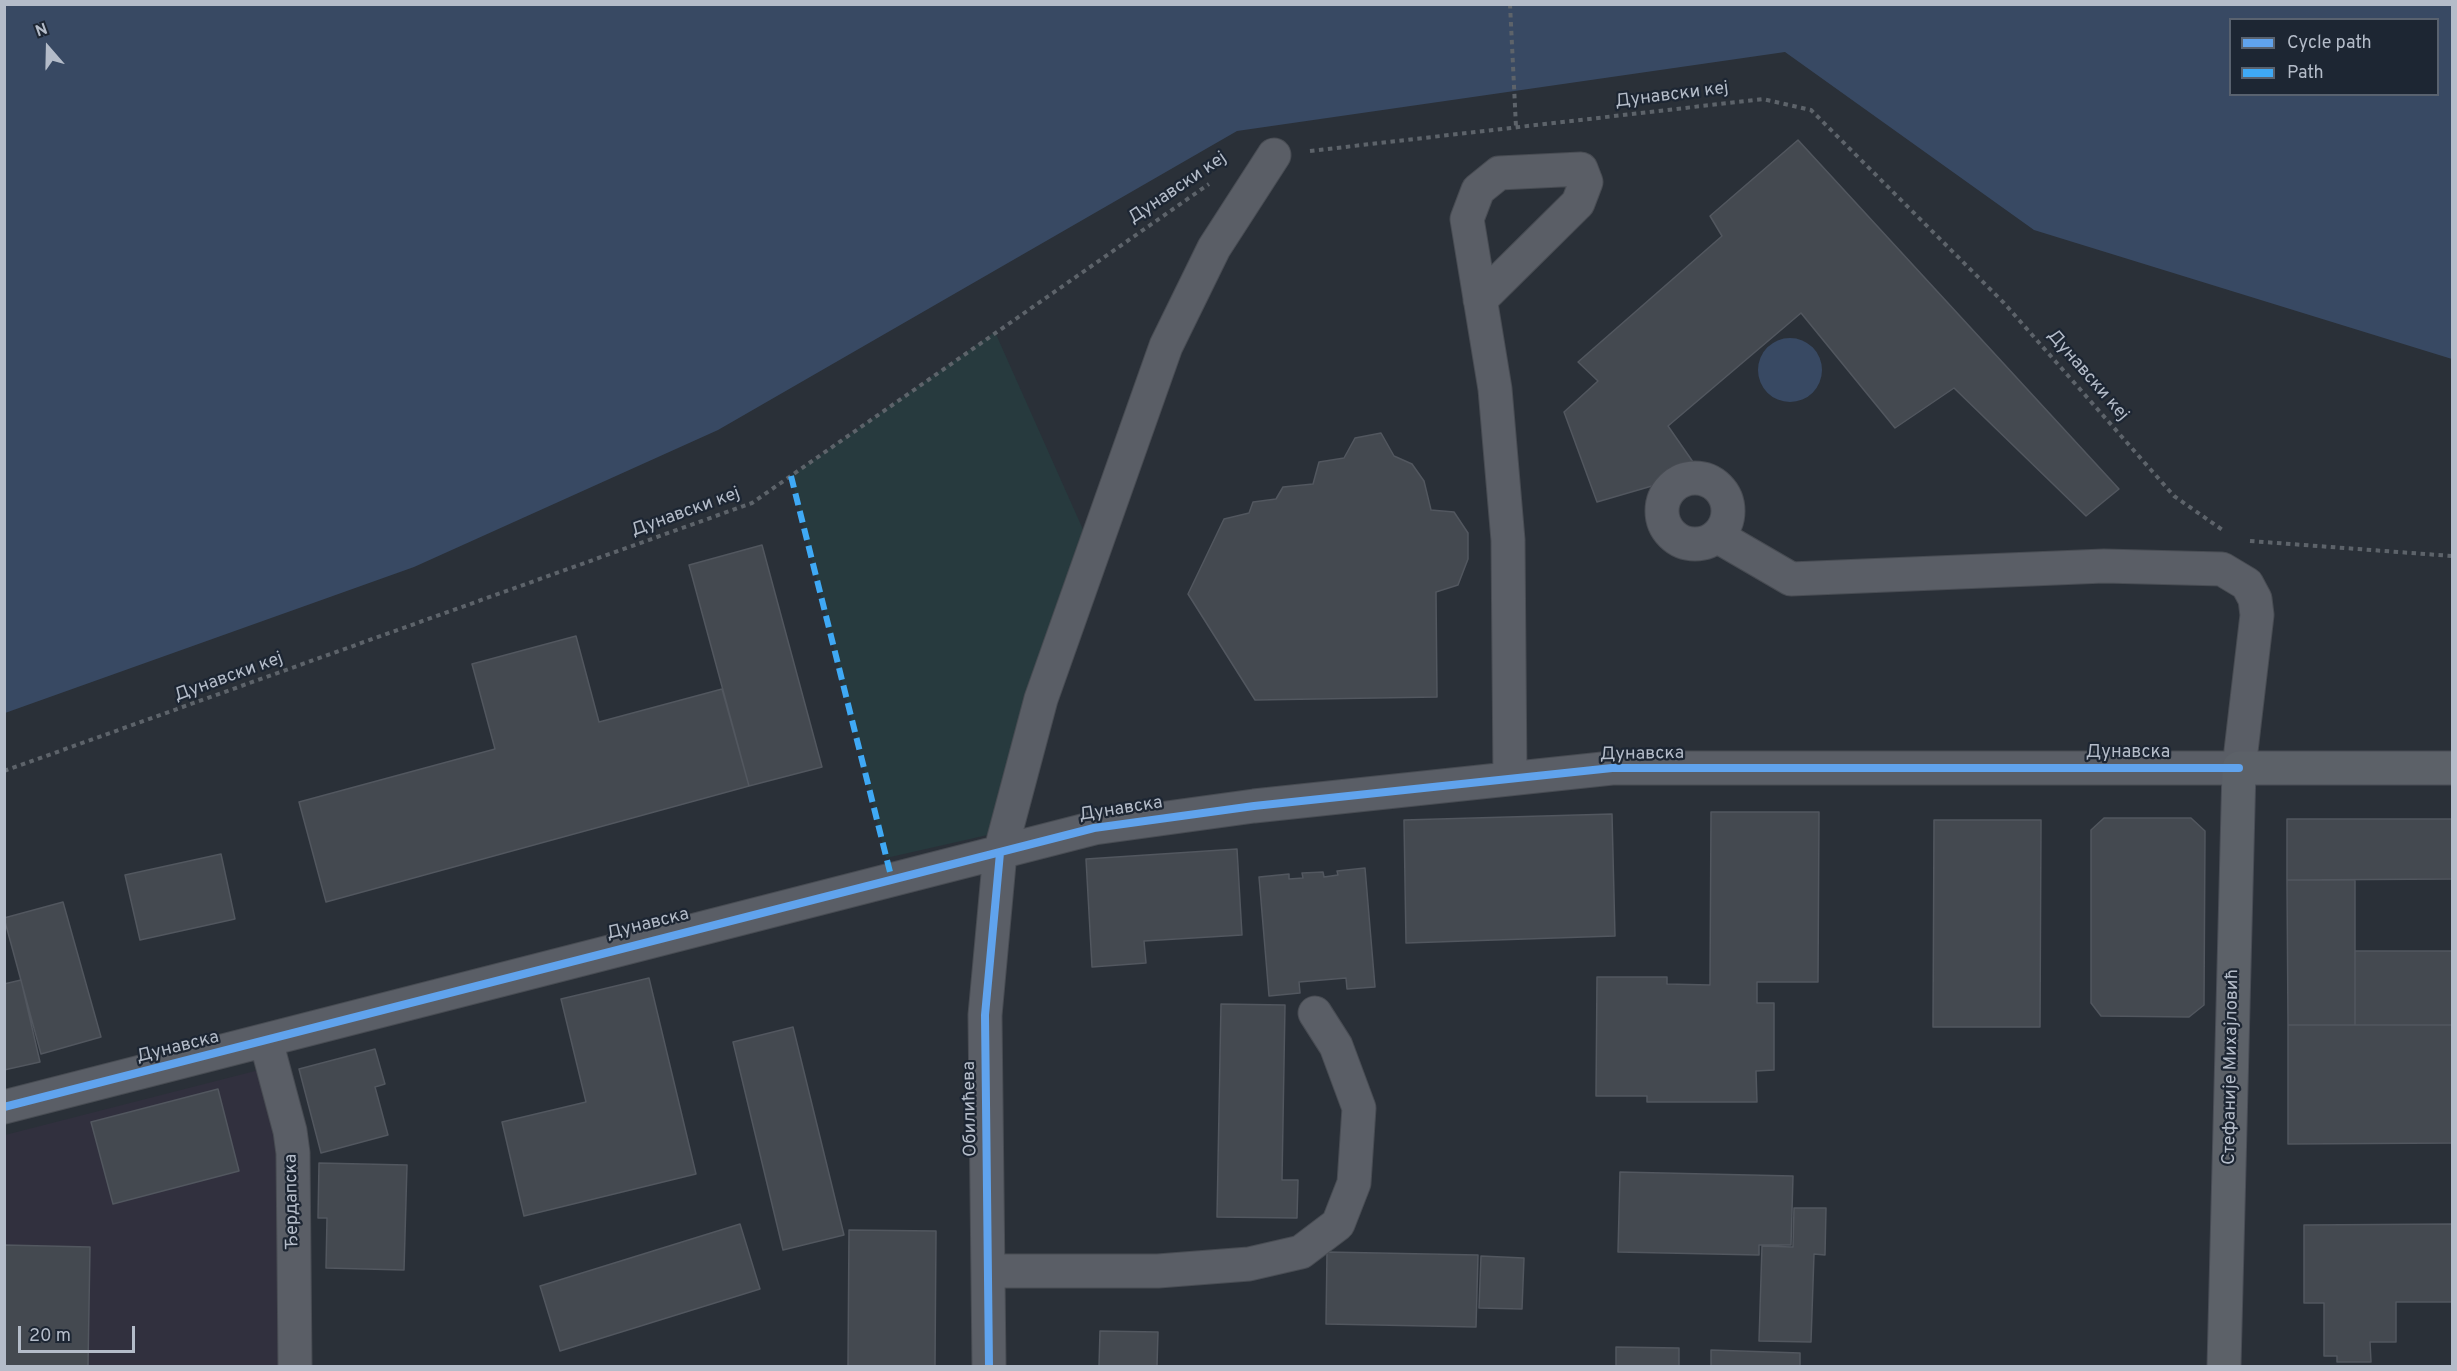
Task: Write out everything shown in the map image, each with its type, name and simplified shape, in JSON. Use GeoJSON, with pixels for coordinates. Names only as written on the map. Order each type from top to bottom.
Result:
{"type":"FeatureCollection","features":[{"type":"Feature","properties":{"kind":"main road","name":"Дунавска"},"geometry":{"type":"LineString","coordinates":[[2239,768],[2452,768]]}},
{"type":"Feature","properties":{"kind":"main road","name":"Стефаније Михајловић"},"geometry":{"type":"LineString","coordinates":[[2224,1366],[2239,768]]}},
{"type":"Feature","properties":{"kind":"street","name":"Обилићева"},"geometry":{"type":"LineString","coordinates":[[989,1366],[985,1015],[1000,853],[1041,699],[1166,346],[1214,248],[1274,155]]}},
{"type":"Feature","properties":{"kind":"street"},"geometry":{"type":"LineString","coordinates":[[1480,300],[1495,389],[1508,540],[1510,779]]}},
{"type":"Feature","properties":{"kind":"street"},"geometry":{"type":"LineString","coordinates":[[1716,536],[1791,579],[2104,566],[2222,569],[2247,584],[2255,599],[2257,615],[2239,768]]}},
{"type":"Feature","properties":{"kind":"street","name":"Дунавска"},"geometry":{"type":"LineString","coordinates":[[4,1107],[1094,828],[1254,806],[1612,768],[2239,768]]}},
{"type":"Feature","properties":{"kind":"street"},"geometry":{"type":"LineString","coordinates":[[988,1271],[1158,1271],[1249,1264],[1301,1251],[1338,1224],[1354,1183],[1359,1108],[1336,1046],[1315,1012]]}},
{"type":"Feature","properties":{"kind":"street","name":"Ђердапска"},"geometry":{"type":"LineString","coordinates":[[266,1041],[290,1131],[293,1153],[295,1366]]}},
{"type":"Feature","properties":{"kind":"path"},"geometry":{"type":"LineString","coordinates":[[1510,4],[1515,127]]}},
{"type":"Feature","properties":{"kind":"path"},"geometry":{"type":"LineString","coordinates":[[2238,540],[2452,556]]}},
{"type":"Feature","properties":{"kind":"shaded area"},"geometry":{"type":"Polygon","coordinates":[[[259,1070],[281,1149],[281,1366],[5,1366],[5,1135],[259,1070]]]}},
{"type":"Feature","properties":{"kind":"green space"},"geometry":{"type":"Polygon","coordinates":[[[995,332],[1093,552],[992,834],[886,858],[791,476],[995,332]]]}},
{"type":"Feature","properties":{"kind":"water"},"geometry":{"type":"Polygon","coordinates":[[[4,5],[2452,5],[2452,359],[2034,230],[1785,52],[1237,131],[718,430],[414,567],[5,713],[4,5]]]}},
{"type":"Feature","properties":{"kind":"water"},"geometry":{"type":"Polygon","coordinates":[[[1784,338],[1796,338],[1813,347],[1820,358],[1822,370],[1820,382],[1813,393],[1796,402],[1784,402],[1772,397],[1763,388],[1758,376],[1758,364],[1763,352],[1772,343],[1784,338]]]}},
{"type":"Feature","properties":{"kind":"building"},"geometry":{"type":"Polygon","coordinates":[[[1798,140],[2119,489],[2086,516],[1954,388],[1895,428],[1801,313],[1668,426],[1693,462],[1676,479],[1597,502],[1564,412],[1598,381],[1578,362],[1722,236],[1710,216],[1798,140]]]}},
{"type":"Feature","properties":{"kind":"building"},"geometry":{"type":"Polygon","coordinates":[[[1381,433],[1394,456],[1412,464],[1424,481],[1431,510],[1454,512],[1468,533],[1468,559],[1458,585],[1436,592],[1437,697],[1255,700],[1188,594],[1224,519],[1249,513],[1253,502],[1276,499],[1283,487],[1313,484],[1319,462],[1344,458],[1355,438],[1381,433]]]}},
{"type":"Feature","properties":{"kind":"building"},"geometry":{"type":"Polygon","coordinates":[[[762,545],[822,767],[749,786],[689,565],[762,545]]]}},
{"type":"Feature","properties":{"kind":"building"},"geometry":{"type":"Polygon","coordinates":[[[576,636],[599,722],[722,689],[749,786],[326,902],[299,802],[495,749],[472,664],[576,636]]]}},
{"type":"Feature","properties":{"kind":"building"},"geometry":{"type":"Polygon","coordinates":[[[1711,812],[1819,812],[1818,982],[1757,982],[1757,1003],[1774,1003],[1774,1070],[1756,1071],[1757,1102],[1647,1102],[1647,1096],[1596,1096],[1597,977],[1667,977],[1667,984],[1710,985],[1711,812]]]}},
{"type":"Feature","properties":{"kind":"building"},"geometry":{"type":"Polygon","coordinates":[[[1612,814],[1615,936],[1406,943],[1404,820],[1612,814]]]}},
{"type":"Feature","properties":{"kind":"building"},"geometry":{"type":"Polygon","coordinates":[[[2104,818],[2191,818],[2205,831],[2204,1005],[2189,1017],[2101,1016],[2091,1003],[2091,830],[2104,818]]]}},
{"type":"Feature","properties":{"kind":"building"},"geometry":{"type":"Polygon","coordinates":[[[2287,819],[2452,819],[2452,879],[2287,880],[2287,819]]]}},
{"type":"Feature","properties":{"kind":"building"},"geometry":{"type":"Polygon","coordinates":[[[1934,820],[2041,820],[2040,1027],[1933,1027],[1934,820]]]}},
{"type":"Feature","properties":{"kind":"building"},"geometry":{"type":"Polygon","coordinates":[[[1237,849],[1242,935],[1144,941],[1146,963],[1092,967],[1086,859],[1237,849]]]}},
{"type":"Feature","properties":{"kind":"building"},"geometry":{"type":"Polygon","coordinates":[[[221,854],[235,919],[140,940],[125,875],[221,854]]]}},
{"type":"Feature","properties":{"kind":"building"},"geometry":{"type":"Polygon","coordinates":[[[1365,868],[1375,987],[1347,989],[1346,978],[1299,982],[1300,993],[1269,996],[1259,877],[1289,874],[1289,879],[1303,878],[1302,873],[1323,872],[1324,877],[1338,875],[1337,871],[1365,868]]]}},
{"type":"Feature","properties":{"kind":"building"},"geometry":{"type":"Polygon","coordinates":[[[2287,880],[2355,880],[2355,1025],[2288,1025],[2287,880]]]}},
{"type":"Feature","properties":{"kind":"building"},"geometry":{"type":"Polygon","coordinates":[[[63,902],[101,1037],[41,1054],[4,918],[63,902]]]}},
{"type":"Feature","properties":{"kind":"building"},"geometry":{"type":"Polygon","coordinates":[[[2355,951],[2452,951],[2452,1025],[2355,1025],[2355,951]]]}},
{"type":"Feature","properties":{"kind":"building"},"geometry":{"type":"Polygon","coordinates":[[[649,978],[696,1174],[524,1216],[502,1122],[586,1102],[561,999],[649,978]]]}},
{"type":"Feature","properties":{"kind":"building"},"geometry":{"type":"Polygon","coordinates":[[[21,980],[40,1062],[4,1070],[4,984],[21,980]]]}},
{"type":"Feature","properties":{"kind":"building"},"geometry":{"type":"Polygon","coordinates":[[[1221,1004],[1285,1005],[1282,1180],[1298,1180],[1297,1218],[1217,1217],[1221,1004]]]}},
{"type":"Feature","properties":{"kind":"building"},"geometry":{"type":"Polygon","coordinates":[[[2288,1025],[2452,1025],[2452,1143],[2288,1144],[2288,1025]]]}},
{"type":"Feature","properties":{"kind":"building"},"geometry":{"type":"Polygon","coordinates":[[[793,1027],[844,1235],[783,1250],[733,1042],[793,1027]]]}},
{"type":"Feature","properties":{"kind":"building"},"geometry":{"type":"Polygon","coordinates":[[[375,1049],[385,1084],[375,1087],[388,1135],[321,1153],[299,1069],[375,1049]]]}},
{"type":"Feature","properties":{"kind":"building"},"geometry":{"type":"Polygon","coordinates":[[[218,1089],[239,1171],[113,1204],[91,1122],[218,1089]]]}},
{"type":"Feature","properties":{"kind":"building"},"geometry":{"type":"Polygon","coordinates":[[[319,1163],[407,1165],[404,1270],[326,1268],[327,1218],[318,1218],[319,1163]]]}},
{"type":"Feature","properties":{"kind":"building"},"geometry":{"type":"Polygon","coordinates":[[[1620,1172],[1793,1176],[1791,1245],[1759,1245],[1759,1255],[1618,1252],[1620,1172]]]}},
{"type":"Feature","properties":{"kind":"building"},"geometry":{"type":"Polygon","coordinates":[[[1794,1208],[1826,1208],[1825,1255],[1814,1254],[1811,1342],[1759,1341],[1762,1246],[1793,1247],[1794,1208]]]}},
{"type":"Feature","properties":{"kind":"building"},"geometry":{"type":"Polygon","coordinates":[[[740,1224],[760,1289],[560,1351],[540,1286],[740,1224]]]}},
{"type":"Feature","properties":{"kind":"building"},"geometry":{"type":"Polygon","coordinates":[[[2452,1224],[2452,1302],[2396,1302],[2396,1342],[2370,1342],[2371,1362],[2337,1362],[2337,1356],[2324,1356],[2324,1303],[2304,1303],[2304,1225],[2452,1224]]]}},
{"type":"Feature","properties":{"kind":"building"},"geometry":{"type":"Polygon","coordinates":[[[849,1230],[936,1231],[935,1366],[848,1366],[849,1230]]]}},
{"type":"Feature","properties":{"kind":"building"},"geometry":{"type":"Polygon","coordinates":[[[4,1245],[90,1247],[88,1366],[4,1366],[4,1245]]]}},
{"type":"Feature","properties":{"kind":"building"},"geometry":{"type":"Polygon","coordinates":[[[1327,1252],[1478,1255],[1476,1327],[1326,1324],[1327,1252]]]}},
{"type":"Feature","properties":{"kind":"building"},"geometry":{"type":"Polygon","coordinates":[[[1481,1256],[1524,1258],[1522,1309],[1479,1308],[1481,1256]]]}},
{"type":"Feature","properties":{"kind":"building"},"geometry":{"type":"Polygon","coordinates":[[[1100,1331],[1158,1332],[1157,1366],[1099,1366],[1100,1331]]]}},
{"type":"Feature","properties":{"kind":"building"},"geometry":{"type":"Polygon","coordinates":[[[1616,1347],[1679,1348],[1679,1366],[1616,1366],[1616,1347]]]}},
{"type":"Feature","properties":{"kind":"building"},"geometry":{"type":"Polygon","coordinates":[[[1711,1350],[1800,1353],[1800,1366],[1711,1366],[1711,1350]]]}},
{"type":"Feature","properties":{"kind":"marked path"},"geometry":{"type":"LineString","coordinates":[[791,476],[892,880]]}},
{"type":"Feature","properties":{"kind":"cycle path"},"geometry":{"type":"LineString","coordinates":[[4,1107],[1094,828],[1254,806],[1612,768],[2239,768]]}},
{"type":"Feature","properties":{"kind":"cycle path"},"geometry":{"type":"LineString","coordinates":[[989,1366],[985,1015],[1000,853]]}}]}
